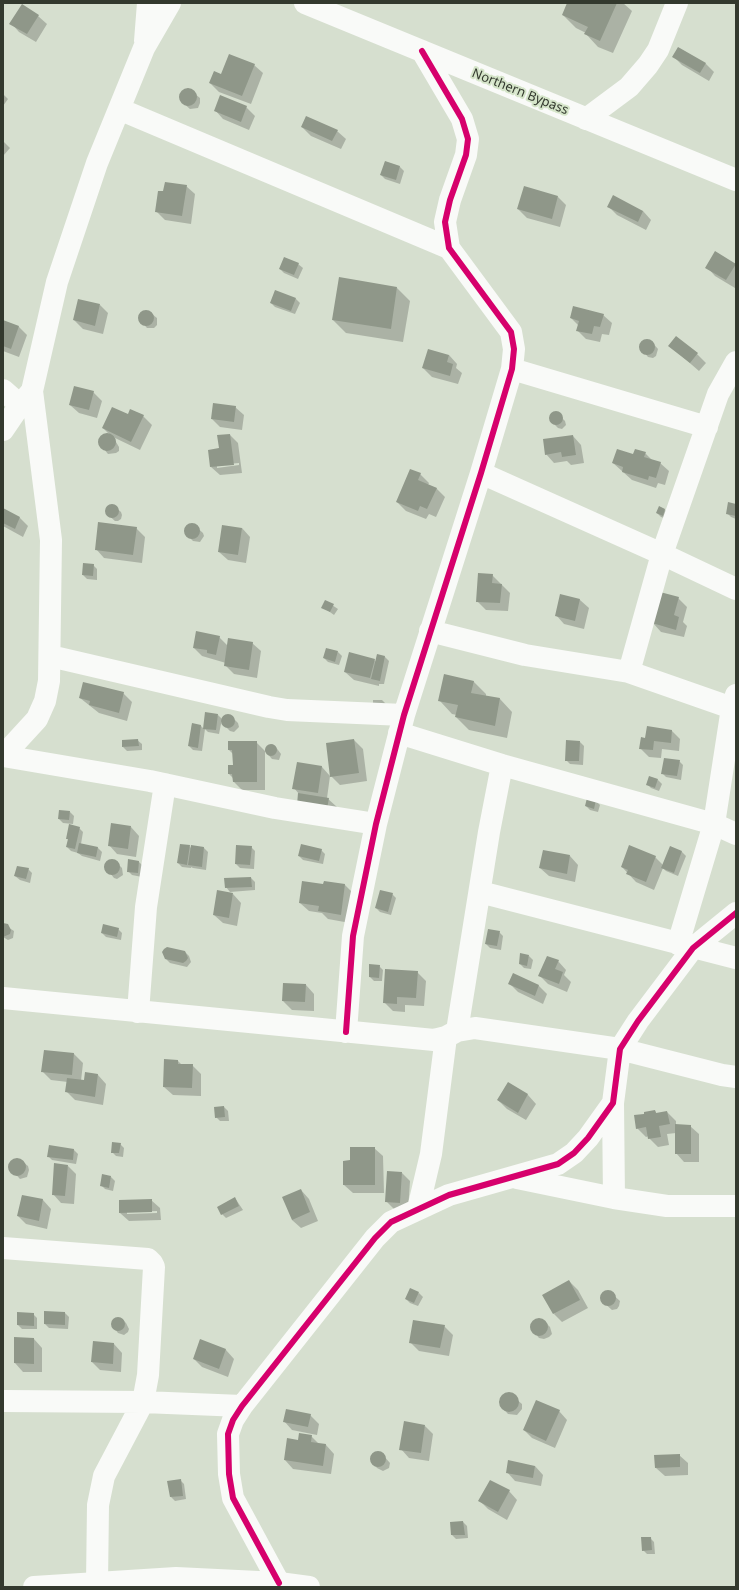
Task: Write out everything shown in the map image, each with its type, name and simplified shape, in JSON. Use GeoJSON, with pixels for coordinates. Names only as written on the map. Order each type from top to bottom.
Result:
{"type":"FeatureCollection","features":[{"type":"Feature","properties":{"kind":"street"},"geometry":{"type":"LineString","coordinates":[[144,48],[148,3]]}},
{"type":"Feature","properties":{"kind":"street"},"geometry":{"type":"LineString","coordinates":[[3,430],[26,398],[57,282],[97,163],[144,48],[170,3]]}},
{"type":"Feature","properties":{"kind":"street","name":"Northern Bypass"},"geometry":{"type":"LineString","coordinates":[[305,3],[736,180]]}},
{"type":"Feature","properties":{"kind":"street"},"geometry":{"type":"LineString","coordinates":[[586,119],[629,87],[648,65],[658,50],[677,3]]}},
{"type":"Feature","properties":{"kind":"street"},"geometry":{"type":"LineString","coordinates":[[346,1032],[353,936],[376,824],[401,724],[481,473],[512,369],[514,349],[511,332],[449,248],[445,222],[450,200],[466,155],[468,139],[462,119],[422,51]]}},
{"type":"Feature","properties":{"kind":"street"},"geometry":{"type":"LineString","coordinates":[[119,109],[449,248]]}},
{"type":"Feature","properties":{"kind":"street"},"geometry":{"type":"LineString","coordinates":[[629,672],[662,554],[718,394],[736,362]]}},
{"type":"Feature","properties":{"kind":"street"},"geometry":{"type":"LineString","coordinates":[[512,369],[706,427]]}},
{"type":"Feature","properties":{"kind":"street"},"geometry":{"type":"LineString","coordinates":[[3,390],[26,398]]}},
{"type":"Feature","properties":{"kind":"street"},"geometry":{"type":"LineString","coordinates":[[3,756],[37,719],[45,701],[49,681],[51,540],[26,398]]}},
{"type":"Feature","properties":{"kind":"street"},"geometry":{"type":"LineString","coordinates":[[481,473],[662,554],[736,589]]}},
{"type":"Feature","properties":{"kind":"street"},"geometry":{"type":"LineString","coordinates":[[430,632],[525,655],[629,672],[734,702],[714,824],[686,946],[661,989],[620,1049],[613,1104],[614,1198]]}},
{"type":"Feature","properties":{"kind":"street"},"geometry":{"type":"LineString","coordinates":[[50,656],[269,708],[401,724],[502,765],[714,824],[736,834]]}},
{"type":"Feature","properties":{"kind":"street"},"geometry":{"type":"LineString","coordinates":[[3,756],[165,784],[275,808],[376,824]]}},
{"type":"Feature","properties":{"kind":"street"},"geometry":{"type":"LineString","coordinates":[[418,1209],[430,1154],[480,892],[489,832],[502,765]]}},
{"type":"Feature","properties":{"kind":"street"},"geometry":{"type":"LineString","coordinates":[[138,1012],[146,907],[165,784]]}},
{"type":"Feature","properties":{"kind":"street"},"geometry":{"type":"LineString","coordinates":[[480,892],[736,958]]}},
{"type":"Feature","properties":{"kind":"street"},"geometry":{"type":"LineString","coordinates":[[686,946],[736,913]]}},
{"type":"Feature","properties":{"kind":"street"},"geometry":{"type":"LineString","coordinates":[[3,998],[434,1040],[474,1028],[620,1049],[736,1077]]}},
{"type":"Feature","properties":{"kind":"street"},"geometry":{"type":"LineString","coordinates":[[279,1583],[233,1498],[229,1474],[228,1434],[233,1420],[242,1406],[375,1238],[392,1222],[450,1195],[558,1164],[574,1153],[588,1138],[613,1104]]}},
{"type":"Feature","properties":{"kind":"street"},"geometry":{"type":"LineString","coordinates":[[514,1177],[614,1198],[667,1206],[736,1206]]}},
{"type":"Feature","properties":{"kind":"street"},"geometry":{"type":"LineString","coordinates":[[3,1248],[148,1259],[154,1267],[148,1375],[143,1402],[104,1476],[98,1505],[97,1583]]}},
{"type":"Feature","properties":{"kind":"street"},"geometry":{"type":"LineString","coordinates":[[3,1401],[143,1402],[242,1406]]}},
{"type":"Feature","properties":{"kind":"street"},"geometry":{"type":"LineString","coordinates":[[34,1587],[176,1578],[279,1583],[309,1587]]}},
{"type":"Feature","properties":{"kind":"building"},"geometry":{"type":"Polygon","coordinates":[[[567,3],[617,3],[600,41],[584,34],[588,27],[562,15],[567,3]]]}},
{"type":"Feature","properties":{"kind":"building"},"geometry":{"type":"Polygon","coordinates":[[[22,4],[39,15],[27,34],[9,24],[22,4]]]}},
{"type":"Feature","properties":{"kind":"building"},"geometry":{"type":"Polygon","coordinates":[[[678,47],[706,63],[700,73],[672,57],[678,47]]]}},
{"type":"Feature","properties":{"kind":"building"},"geometry":{"type":"Polygon","coordinates":[[[229,54],[255,64],[242,96],[209,83],[214,71],[221,74],[229,54]]]}},
{"type":"Feature","properties":{"kind":"building"},"geometry":{"type":"Polygon","coordinates":[[[188,88],[194,91],[197,97],[194,103],[188,106],[182,103],[179,97],[182,91],[188,88]]]}},
{"type":"Feature","properties":{"kind":"building"},"geometry":{"type":"Polygon","coordinates":[[[220,95],[247,106],[241,122],[214,111],[220,95]]]}},
{"type":"Feature","properties":{"kind":"building"},"geometry":{"type":"Polygon","coordinates":[[[306,116],[338,130],[332,141],[301,127],[306,116]]]}},
{"type":"Feature","properties":{"kind":"building"},"geometry":{"type":"Polygon","coordinates":[[[385,161],[400,166],[396,180],[380,175],[385,161]]]}},
{"type":"Feature","properties":{"kind":"building"},"geometry":{"type":"Polygon","coordinates":[[[165,182],[187,185],[182,216],[155,212],[158,191],[163,191],[165,182]]]}},
{"type":"Feature","properties":{"kind":"building"},"geometry":{"type":"Polygon","coordinates":[[[524,186],[558,196],[552,219],[517,209],[524,186]]]}},
{"type":"Feature","properties":{"kind":"building"},"geometry":{"type":"Polygon","coordinates":[[[613,195],[643,211],[638,222],[607,207],[613,195]]]}},
{"type":"Feature","properties":{"kind":"building"},"geometry":{"type":"Polygon","coordinates":[[[715,251],[736,264],[726,280],[705,268],[715,251]]]}},
{"type":"Feature","properties":{"kind":"building"},"geometry":{"type":"Polygon","coordinates":[[[284,257],[299,263],[294,275],[279,269],[284,257]]]}},
{"type":"Feature","properties":{"kind":"building"},"geometry":{"type":"Polygon","coordinates":[[[339,277],[397,287],[391,329],[332,320],[339,277]]]}},
{"type":"Feature","properties":{"kind":"building"},"geometry":{"type":"Polygon","coordinates":[[[275,290],[296,298],[291,311],[270,303],[275,290]]]}},
{"type":"Feature","properties":{"kind":"building"},"geometry":{"type":"Polygon","coordinates":[[[78,299],[100,304],[95,326],[73,320],[78,299]]]}},
{"type":"Feature","properties":{"kind":"building"},"geometry":{"type":"Polygon","coordinates":[[[573,306],[604,314],[600,327],[594,326],[592,334],[576,331],[579,321],[570,318],[573,306]]]}},
{"type":"Feature","properties":{"kind":"building"},"geometry":{"type":"Polygon","coordinates":[[[146,310],[152,312],[154,318],[152,324],[146,326],[140,324],[138,318],[140,312],[146,310]]]}},
{"type":"Feature","properties":{"kind":"building"},"geometry":{"type":"Polygon","coordinates":[[[3,320],[19,326],[11,349],[3,346],[3,320]]]}},
{"type":"Feature","properties":{"kind":"building"},"geometry":{"type":"Polygon","coordinates":[[[676,336],[698,353],[690,363],[668,346],[676,336]]]}},
{"type":"Feature","properties":{"kind":"building"},"geometry":{"type":"Polygon","coordinates":[[[647,339],[654,344],[655,347],[650,354],[647,355],[640,350],[639,347],[644,340],[647,339]]]}},
{"type":"Feature","properties":{"kind":"building"},"geometry":{"type":"Polygon","coordinates":[[[428,349],[449,355],[447,362],[453,364],[450,376],[422,368],[428,349]]]}},
{"type":"Feature","properties":{"kind":"building"},"geometry":{"type":"Polygon","coordinates":[[[74,386],[94,391],[89,410],[69,405],[74,386]]]}},
{"type":"Feature","properties":{"kind":"building"},"geometry":{"type":"Polygon","coordinates":[[[213,403],[236,406],[234,422],[211,419],[213,403]]]}},
{"type":"Feature","properties":{"kind":"building"},"geometry":{"type":"Polygon","coordinates":[[[112,407],[128,414],[130,409],[144,415],[131,442],[102,428],[112,407]]]}},
{"type":"Feature","properties":{"kind":"building"},"geometry":{"type":"Polygon","coordinates":[[[556,411],[561,413],[563,418],[561,423],[556,425],[551,423],[549,418],[551,413],[556,411]]]}},
{"type":"Feature","properties":{"kind":"building"},"geometry":{"type":"Polygon","coordinates":[[[107,433],[113,436],[116,442],[113,448],[107,451],[101,448],[98,442],[101,436],[107,433]]]}},
{"type":"Feature","properties":{"kind":"building"},"geometry":{"type":"Polygon","coordinates":[[[230,434],[234,465],[210,467],[208,450],[219,448],[217,435],[230,434]]]}},
{"type":"Feature","properties":{"kind":"building"},"geometry":{"type":"Polygon","coordinates":[[[573,435],[576,455],[562,457],[561,452],[545,455],[543,439],[573,435]]]}},
{"type":"Feature","properties":{"kind":"building"},"geometry":{"type":"Polygon","coordinates":[[[617,449],[633,454],[635,449],[646,452],[644,457],[661,462],[656,478],[649,476],[648,480],[622,472],[623,467],[612,463],[617,449]]]}},
{"type":"Feature","properties":{"kind":"building"},"geometry":{"type":"Polygon","coordinates":[[[410,469],[421,473],[418,480],[437,488],[427,509],[420,506],[418,511],[396,502],[410,469]]]}},
{"type":"Feature","properties":{"kind":"building"},"geometry":{"type":"Polygon","coordinates":[[[728,502],[736,504],[736,516],[726,514],[728,502]]]}},
{"type":"Feature","properties":{"kind":"building"},"geometry":{"type":"Polygon","coordinates":[[[112,504],[117,506],[119,511],[117,516],[112,518],[107,516],[105,511],[107,506],[112,504]]]}},
{"type":"Feature","properties":{"kind":"building"},"geometry":{"type":"Polygon","coordinates":[[[659,506],[665,509],[663,516],[656,513],[659,506]]]}},
{"type":"Feature","properties":{"kind":"building"},"geometry":{"type":"Polygon","coordinates":[[[3,508],[20,517],[15,529],[3,523],[3,508]]]}},
{"type":"Feature","properties":{"kind":"building"},"geometry":{"type":"Polygon","coordinates":[[[98,522],[137,527],[133,555],[95,550],[98,522]]]}},
{"type":"Feature","properties":{"kind":"building"},"geometry":{"type":"Polygon","coordinates":[[[192,523],[199,528],[200,531],[195,538],[192,539],[185,534],[184,531],[189,524],[192,523]]]}},
{"type":"Feature","properties":{"kind":"building"},"geometry":{"type":"Polygon","coordinates":[[[222,525],[242,528],[238,555],[218,552],[222,525]]]}},
{"type":"Feature","properties":{"kind":"building"},"geometry":{"type":"Polygon","coordinates":[[[83,563],[94,564],[93,576],[82,575],[83,563]]]}},
{"type":"Feature","properties":{"kind":"building"},"geometry":{"type":"Polygon","coordinates":[[[478,573],[493,574],[492,583],[502,584],[500,603],[476,602],[478,573]]]}},
{"type":"Feature","properties":{"kind":"building"},"geometry":{"type":"Polygon","coordinates":[[[660,592],[679,597],[674,615],[679,617],[676,630],[652,623],[660,592]]]}},
{"type":"Feature","properties":{"kind":"building"},"geometry":{"type":"Polygon","coordinates":[[[560,594],[580,599],[575,621],[555,616],[560,594]]]}},
{"type":"Feature","properties":{"kind":"building"},"geometry":{"type":"Polygon","coordinates":[[[325,600],[334,604],[330,612],[321,608],[325,600]]]}},
{"type":"Feature","properties":{"kind":"building"},"geometry":{"type":"Polygon","coordinates":[[[196,631],[220,636],[216,655],[207,653],[207,650],[193,648],[196,631]]]}},
{"type":"Feature","properties":{"kind":"building"},"geometry":{"type":"Polygon","coordinates":[[[228,638],[253,642],[249,670],[224,666],[228,638]]]}},
{"type":"Feature","properties":{"kind":"building"},"geometry":{"type":"Polygon","coordinates":[[[326,648],[338,651],[335,662],[323,658],[326,648]]]}},
{"type":"Feature","properties":{"kind":"building"},"geometry":{"type":"Polygon","coordinates":[[[349,652],[375,659],[370,678],[344,672],[349,652]]]}},
{"type":"Feature","properties":{"kind":"building"},"geometry":{"type":"Polygon","coordinates":[[[377,654],[385,656],[380,681],[371,679],[377,654]]]}},
{"type":"Feature","properties":{"kind":"building"},"geometry":{"type":"Polygon","coordinates":[[[444,674],[474,681],[471,693],[500,698],[495,726],[455,717],[458,705],[438,701],[444,674]]]}},
{"type":"Feature","properties":{"kind":"building"},"geometry":{"type":"Polygon","coordinates":[[[83,682],[124,692],[119,713],[89,705],[90,701],[79,698],[83,682]]]}},
{"type":"Feature","properties":{"kind":"building"},"geometry":{"type":"Polygon","coordinates":[[[205,712],[218,714],[216,730],[203,729],[205,712]]]}},
{"type":"Feature","properties":{"kind":"building"},"geometry":{"type":"Polygon","coordinates":[[[228,714],[233,716],[235,721],[233,726],[228,728],[223,726],[221,721],[223,716],[228,714]]]}},
{"type":"Feature","properties":{"kind":"building"},"geometry":{"type":"Polygon","coordinates":[[[192,723],[201,725],[198,748],[188,746],[192,723]]]}},
{"type":"Feature","properties":{"kind":"building"},"geometry":{"type":"Polygon","coordinates":[[[647,726],[672,730],[671,743],[654,741],[653,750],[639,749],[641,737],[645,738],[647,726]]]}},
{"type":"Feature","properties":{"kind":"building"},"geometry":{"type":"Polygon","coordinates":[[[138,739],[139,746],[122,747],[122,740],[138,739]]]}},
{"type":"Feature","properties":{"kind":"building"},"geometry":{"type":"Polygon","coordinates":[[[354,739],[359,773],[330,777],[326,743],[354,739]]]}},
{"type":"Feature","properties":{"kind":"building"},"geometry":{"type":"Polygon","coordinates":[[[566,740],[580,741],[579,761],[565,761],[566,740]]]}},
{"type":"Feature","properties":{"kind":"building"},"geometry":{"type":"Polygon","coordinates":[[[228,741],[257,741],[257,782],[233,782],[232,774],[228,774],[228,765],[233,765],[232,750],[228,750],[228,741]]]}},
{"type":"Feature","properties":{"kind":"building"},"geometry":{"type":"Polygon","coordinates":[[[273,744],[276,745],[276,755],[269,756],[266,755],[265,748],[266,745],[273,744]]]}},
{"type":"Feature","properties":{"kind":"building"},"geometry":{"type":"Polygon","coordinates":[[[664,758],[680,760],[677,776],[661,774],[664,758]]]}},
{"type":"Feature","properties":{"kind":"building"},"geometry":{"type":"Polygon","coordinates":[[[297,762],[322,766],[318,793],[292,789],[297,762]]]}},
{"type":"Feature","properties":{"kind":"building"},"geometry":{"type":"Polygon","coordinates":[[[649,776],[658,779],[655,788],[646,785],[649,776]]]}},
{"type":"Feature","properties":{"kind":"building"},"geometry":{"type":"Polygon","coordinates":[[[298,793],[329,798],[327,809],[297,805],[298,793]]]}},
{"type":"Feature","properties":{"kind":"building"},"geometry":{"type":"Polygon","coordinates":[[[587,798],[596,800],[594,809],[585,806],[587,798]]]}},
{"type":"Feature","properties":{"kind":"building"},"geometry":{"type":"Polygon","coordinates":[[[59,810],[70,811],[69,820],[58,819],[59,810]]]}},
{"type":"Feature","properties":{"kind":"building"},"geometry":{"type":"Polygon","coordinates":[[[111,823],[131,826],[128,849],[108,846],[111,823]]]}},
{"type":"Feature","properties":{"kind":"building"},"geometry":{"type":"Polygon","coordinates":[[[69,824],[80,827],[75,849],[66,847],[69,824]]]}},
{"type":"Feature","properties":{"kind":"building"},"geometry":{"type":"Polygon","coordinates":[[[79,843],[98,847],[96,857],[77,853],[79,843]]]}},
{"type":"Feature","properties":{"kind":"building"},"geometry":{"type":"Polygon","coordinates":[[[180,844],[190,845],[187,865],[177,863],[180,844]]]}},
{"type":"Feature","properties":{"kind":"building"},"geometry":{"type":"Polygon","coordinates":[[[301,844],[322,849],[319,861],[298,856],[301,844]]]}},
{"type":"Feature","properties":{"kind":"building"},"geometry":{"type":"Polygon","coordinates":[[[191,845],[204,847],[202,867],[188,865],[191,845]]]}},
{"type":"Feature","properties":{"kind":"building"},"geometry":{"type":"Polygon","coordinates":[[[236,845],[252,846],[250,865],[235,864],[236,845]]]}},
{"type":"Feature","properties":{"kind":"building"},"geometry":{"type":"Polygon","coordinates":[[[629,845],[656,856],[646,882],[626,874],[628,870],[621,867],[629,845]]]}},
{"type":"Feature","properties":{"kind":"building"},"geometry":{"type":"Polygon","coordinates":[[[670,846],[682,851],[674,873],[661,868],[670,846]]]}},
{"type":"Feature","properties":{"kind":"building"},"geometry":{"type":"Polygon","coordinates":[[[543,850],[570,855],[567,874],[539,868],[543,850]]]}},
{"type":"Feature","properties":{"kind":"building"},"geometry":{"type":"Polygon","coordinates":[[[112,859],[119,864],[120,867],[115,874],[112,875],[105,870],[104,867],[109,860],[112,859]]]}},
{"type":"Feature","properties":{"kind":"building"},"geometry":{"type":"Polygon","coordinates":[[[128,859],[139,861],[138,873],[127,872],[128,859]]]}},
{"type":"Feature","properties":{"kind":"building"},"geometry":{"type":"Polygon","coordinates":[[[17,866],[29,868],[26,879],[14,876],[17,866]]]}},
{"type":"Feature","properties":{"kind":"building"},"geometry":{"type":"Polygon","coordinates":[[[251,877],[252,887],[225,888],[224,878],[251,877]]]}},
{"type":"Feature","properties":{"kind":"building"},"geometry":{"type":"Polygon","coordinates":[[[302,881],[323,884],[324,881],[345,884],[341,915],[318,911],[319,906],[299,903],[302,881]]]}},
{"type":"Feature","properties":{"kind":"building"},"geometry":{"type":"Polygon","coordinates":[[[217,890],[233,893],[229,918],[213,915],[217,890]]]}},
{"type":"Feature","properties":{"kind":"building"},"geometry":{"type":"Polygon","coordinates":[[[380,890],[393,893],[388,912],[375,908],[380,890]]]}},
{"type":"Feature","properties":{"kind":"building"},"geometry":{"type":"Polygon","coordinates":[[[3,923],[8,924],[11,930],[10,934],[3,937],[3,923]]]}},
{"type":"Feature","properties":{"kind":"building"},"geometry":{"type":"Polygon","coordinates":[[[103,924],[119,928],[117,937],[101,933],[103,924]]]}},
{"type":"Feature","properties":{"kind":"building"},"geometry":{"type":"Polygon","coordinates":[[[488,929],[500,931],[497,946],[485,944],[488,929]]]}},
{"type":"Feature","properties":{"kind":"building"},"geometry":{"type":"Polygon","coordinates":[[[167,947],[185,951],[188,958],[183,963],[165,959],[162,952],[167,947]]]}},
{"type":"Feature","properties":{"kind":"building"},"geometry":{"type":"Polygon","coordinates":[[[520,953],[529,955],[527,966],[519,964],[520,953]]]}},
{"type":"Feature","properties":{"kind":"building"},"geometry":{"type":"Polygon","coordinates":[[[547,956],[559,960],[555,969],[563,972],[559,984],[538,976],[547,956]]]}},
{"type":"Feature","properties":{"kind":"building"},"geometry":{"type":"Polygon","coordinates":[[[369,964],[380,965],[379,978],[369,977],[369,964]]]}},
{"type":"Feature","properties":{"kind":"building"},"geometry":{"type":"Polygon","coordinates":[[[385,969],[418,971],[416,998],[397,997],[397,1004],[383,1003],[385,969]]]}},
{"type":"Feature","properties":{"kind":"building"},"geometry":{"type":"Polygon","coordinates":[[[513,973],[539,985],[535,996],[508,984],[513,973]]]}},
{"type":"Feature","properties":{"kind":"building"},"geometry":{"type":"Polygon","coordinates":[[[283,983],[306,984],[305,1002],[282,1001],[283,983]]]}},
{"type":"Feature","properties":{"kind":"building"},"geometry":{"type":"Polygon","coordinates":[[[44,1050],[74,1053],[72,1075],[41,1072],[44,1050]]]}},
{"type":"Feature","properties":{"kind":"building"},"geometry":{"type":"Polygon","coordinates":[[[164,1059],[178,1060],[178,1064],[193,1064],[192,1088],[163,1087],[164,1059]]]}},
{"type":"Feature","properties":{"kind":"building"},"geometry":{"type":"Polygon","coordinates":[[[85,1072],[98,1074],[95,1097],[65,1092],[67,1078],[84,1080],[85,1072]]]}},
{"type":"Feature","properties":{"kind":"building"},"geometry":{"type":"Polygon","coordinates":[[[508,1082],[528,1094],[518,1113],[497,1100],[508,1082]]]}},
{"type":"Feature","properties":{"kind":"building"},"geometry":{"type":"Polygon","coordinates":[[[224,1106],[225,1117],[215,1118],[214,1107],[224,1106]]]}},
{"type":"Feature","properties":{"kind":"building"},"geometry":{"type":"Polygon","coordinates":[[[655,1110],[656,1113],[667,1111],[670,1124],[659,1126],[661,1137],[648,1139],[646,1127],[636,1129],[634,1115],[644,1114],[644,1112],[655,1110]]]}},
{"type":"Feature","properties":{"kind":"building"},"geometry":{"type":"Polygon","coordinates":[[[675,1124],[691,1125],[691,1154],[675,1154],[675,1124]]]}},
{"type":"Feature","properties":{"kind":"building"},"geometry":{"type":"Polygon","coordinates":[[[112,1142],[121,1143],[119,1153],[111,1153],[112,1142]]]}},
{"type":"Feature","properties":{"kind":"building"},"geometry":{"type":"Polygon","coordinates":[[[49,1145],[74,1149],[73,1160],[47,1157],[49,1145]]]}},
{"type":"Feature","properties":{"kind":"building"},"geometry":{"type":"Polygon","coordinates":[[[350,1147],[375,1147],[375,1185],[343,1185],[343,1161],[350,1160],[350,1147]]]}},
{"type":"Feature","properties":{"kind":"building"},"geometry":{"type":"Polygon","coordinates":[[[17,1158],[23,1161],[26,1167],[23,1173],[17,1176],[11,1173],[8,1167],[11,1161],[17,1158]]]}},
{"type":"Feature","properties":{"kind":"building"},"geometry":{"type":"Polygon","coordinates":[[[54,1163],[68,1165],[65,1196],[52,1195],[54,1163]]]}},
{"type":"Feature","properties":{"kind":"building"},"geometry":{"type":"Polygon","coordinates":[[[387,1171],[402,1172],[400,1203],[385,1202],[387,1171]]]}},
{"type":"Feature","properties":{"kind":"building"},"geometry":{"type":"Polygon","coordinates":[[[102,1174],[111,1176],[109,1188],[100,1186],[102,1174]]]}},
{"type":"Feature","properties":{"kind":"building"},"geometry":{"type":"Polygon","coordinates":[[[301,1189],[310,1212],[292,1220],[282,1197],[301,1189]]]}},
{"type":"Feature","properties":{"kind":"building"},"geometry":{"type":"Polygon","coordinates":[[[22,1195],[43,1199],[39,1221],[17,1216],[22,1195]]]}},
{"type":"Feature","properties":{"kind":"building"},"geometry":{"type":"Polygon","coordinates":[[[235,1197],[239,1206],[221,1215],[217,1207],[235,1197]]]}},
{"type":"Feature","properties":{"kind":"building"},"geometry":{"type":"Polygon","coordinates":[[[152,1199],[152,1212],[119,1213],[119,1200],[152,1199]]]}},
{"type":"Feature","properties":{"kind":"building"},"geometry":{"type":"Polygon","coordinates":[[[569,1280],[580,1300],[553,1314],[542,1295],[569,1280]]]}},
{"type":"Feature","properties":{"kind":"building"},"geometry":{"type":"Polygon","coordinates":[[[410,1288],[419,1292],[414,1303],[405,1299],[410,1288]]]}},
{"type":"Feature","properties":{"kind":"building"},"geometry":{"type":"Polygon","coordinates":[[[608,1290],[614,1292],[616,1298],[614,1304],[608,1306],[602,1304],[600,1298],[602,1292],[608,1290]]]}},
{"type":"Feature","properties":{"kind":"building"},"geometry":{"type":"Polygon","coordinates":[[[44,1311],[65,1312],[65,1325],[44,1324],[44,1311]]]}},
{"type":"Feature","properties":{"kind":"building"},"geometry":{"type":"Polygon","coordinates":[[[17,1312],[34,1313],[34,1326],[17,1325],[17,1312]]]}},
{"type":"Feature","properties":{"kind":"building"},"geometry":{"type":"Polygon","coordinates":[[[115,1317],[121,1317],[125,1321],[125,1327],[121,1331],[115,1331],[111,1327],[111,1321],[115,1317]]]}},
{"type":"Feature","properties":{"kind":"building"},"geometry":{"type":"Polygon","coordinates":[[[539,1318],[545,1321],[548,1327],[545,1333],[539,1336],[533,1333],[530,1327],[533,1321],[539,1318]]]}},
{"type":"Feature","properties":{"kind":"building"},"geometry":{"type":"Polygon","coordinates":[[[413,1320],[445,1325],[440,1348],[409,1343],[413,1320]]]}},
{"type":"Feature","properties":{"kind":"building"},"geometry":{"type":"Polygon","coordinates":[[[14,1337],[34,1338],[34,1364],[14,1363],[14,1337]]]}},
{"type":"Feature","properties":{"kind":"building"},"geometry":{"type":"Polygon","coordinates":[[[200,1339],[226,1349],[219,1369],[193,1359],[200,1339]]]}},
{"type":"Feature","properties":{"kind":"building"},"geometry":{"type":"Polygon","coordinates":[[[93,1341],[114,1343],[113,1364],[91,1362],[93,1341]]]}},
{"type":"Feature","properties":{"kind":"building"},"geometry":{"type":"Polygon","coordinates":[[[509,1392],[516,1395],[519,1402],[516,1409],[509,1412],[502,1409],[499,1402],[502,1395],[509,1392]]]}},
{"type":"Feature","properties":{"kind":"building"},"geometry":{"type":"Polygon","coordinates":[[[536,1400],[560,1410],[546,1441],[523,1430],[536,1400]]]}},
{"type":"Feature","properties":{"kind":"building"},"geometry":{"type":"Polygon","coordinates":[[[286,1409],[311,1414],[308,1427],[283,1422],[286,1409]]]}},
{"type":"Feature","properties":{"kind":"building"},"geometry":{"type":"Polygon","coordinates":[[[404,1421],[425,1425],[421,1453],[399,1450],[404,1421]]]}},
{"type":"Feature","properties":{"kind":"building"},"geometry":{"type":"Polygon","coordinates":[[[299,1433],[312,1435],[311,1442],[326,1444],[323,1466],[284,1460],[287,1438],[298,1440],[299,1433]]]}},
{"type":"Feature","properties":{"kind":"building"},"geometry":{"type":"Polygon","coordinates":[[[378,1451],[385,1456],[386,1459],[381,1466],[378,1467],[371,1462],[370,1459],[375,1452],[378,1451]]]}},
{"type":"Feature","properties":{"kind":"building"},"geometry":{"type":"Polygon","coordinates":[[[680,1454],[680,1467],[655,1468],[654,1455],[680,1454]]]}},
{"type":"Feature","properties":{"kind":"building"},"geometry":{"type":"Polygon","coordinates":[[[508,1460],[535,1466],[533,1478],[506,1473],[508,1460]]]}},
{"type":"Feature","properties":{"kind":"building"},"geometry":{"type":"Polygon","coordinates":[[[181,1479],[183,1496],[170,1497],[167,1481],[181,1479]]]}},
{"type":"Feature","properties":{"kind":"building"},"geometry":{"type":"Polygon","coordinates":[[[490,1480],[510,1490],[498,1512],[478,1501],[490,1480]]]}},
{"type":"Feature","properties":{"kind":"building"},"geometry":{"type":"Polygon","coordinates":[[[463,1521],[465,1535],[451,1535],[450,1522],[463,1521]]]}},
{"type":"Feature","properties":{"kind":"building"},"geometry":{"type":"Polygon","coordinates":[[[641,1537],[651,1537],[652,1550],[642,1551],[641,1537]]]}},
{"type":"Feature","properties":{"kind":"cycle path"},"geometry":{"type":"LineString","coordinates":[[346,1032],[353,936],[376,824],[404,715],[481,473],[512,369],[514,349],[511,332],[449,248],[445,222],[450,200],[466,155],[468,139],[462,119],[422,51]]}},
{"type":"Feature","properties":{"kind":"cycle path"},"geometry":{"type":"LineString","coordinates":[[279,1583],[233,1498],[229,1474],[228,1434],[233,1420],[242,1406],[375,1238],[391,1222],[449,1195],[558,1164],[574,1153],[588,1138],[613,1103],[620,1049],[638,1021],[693,948],[736,913]]}}]}
